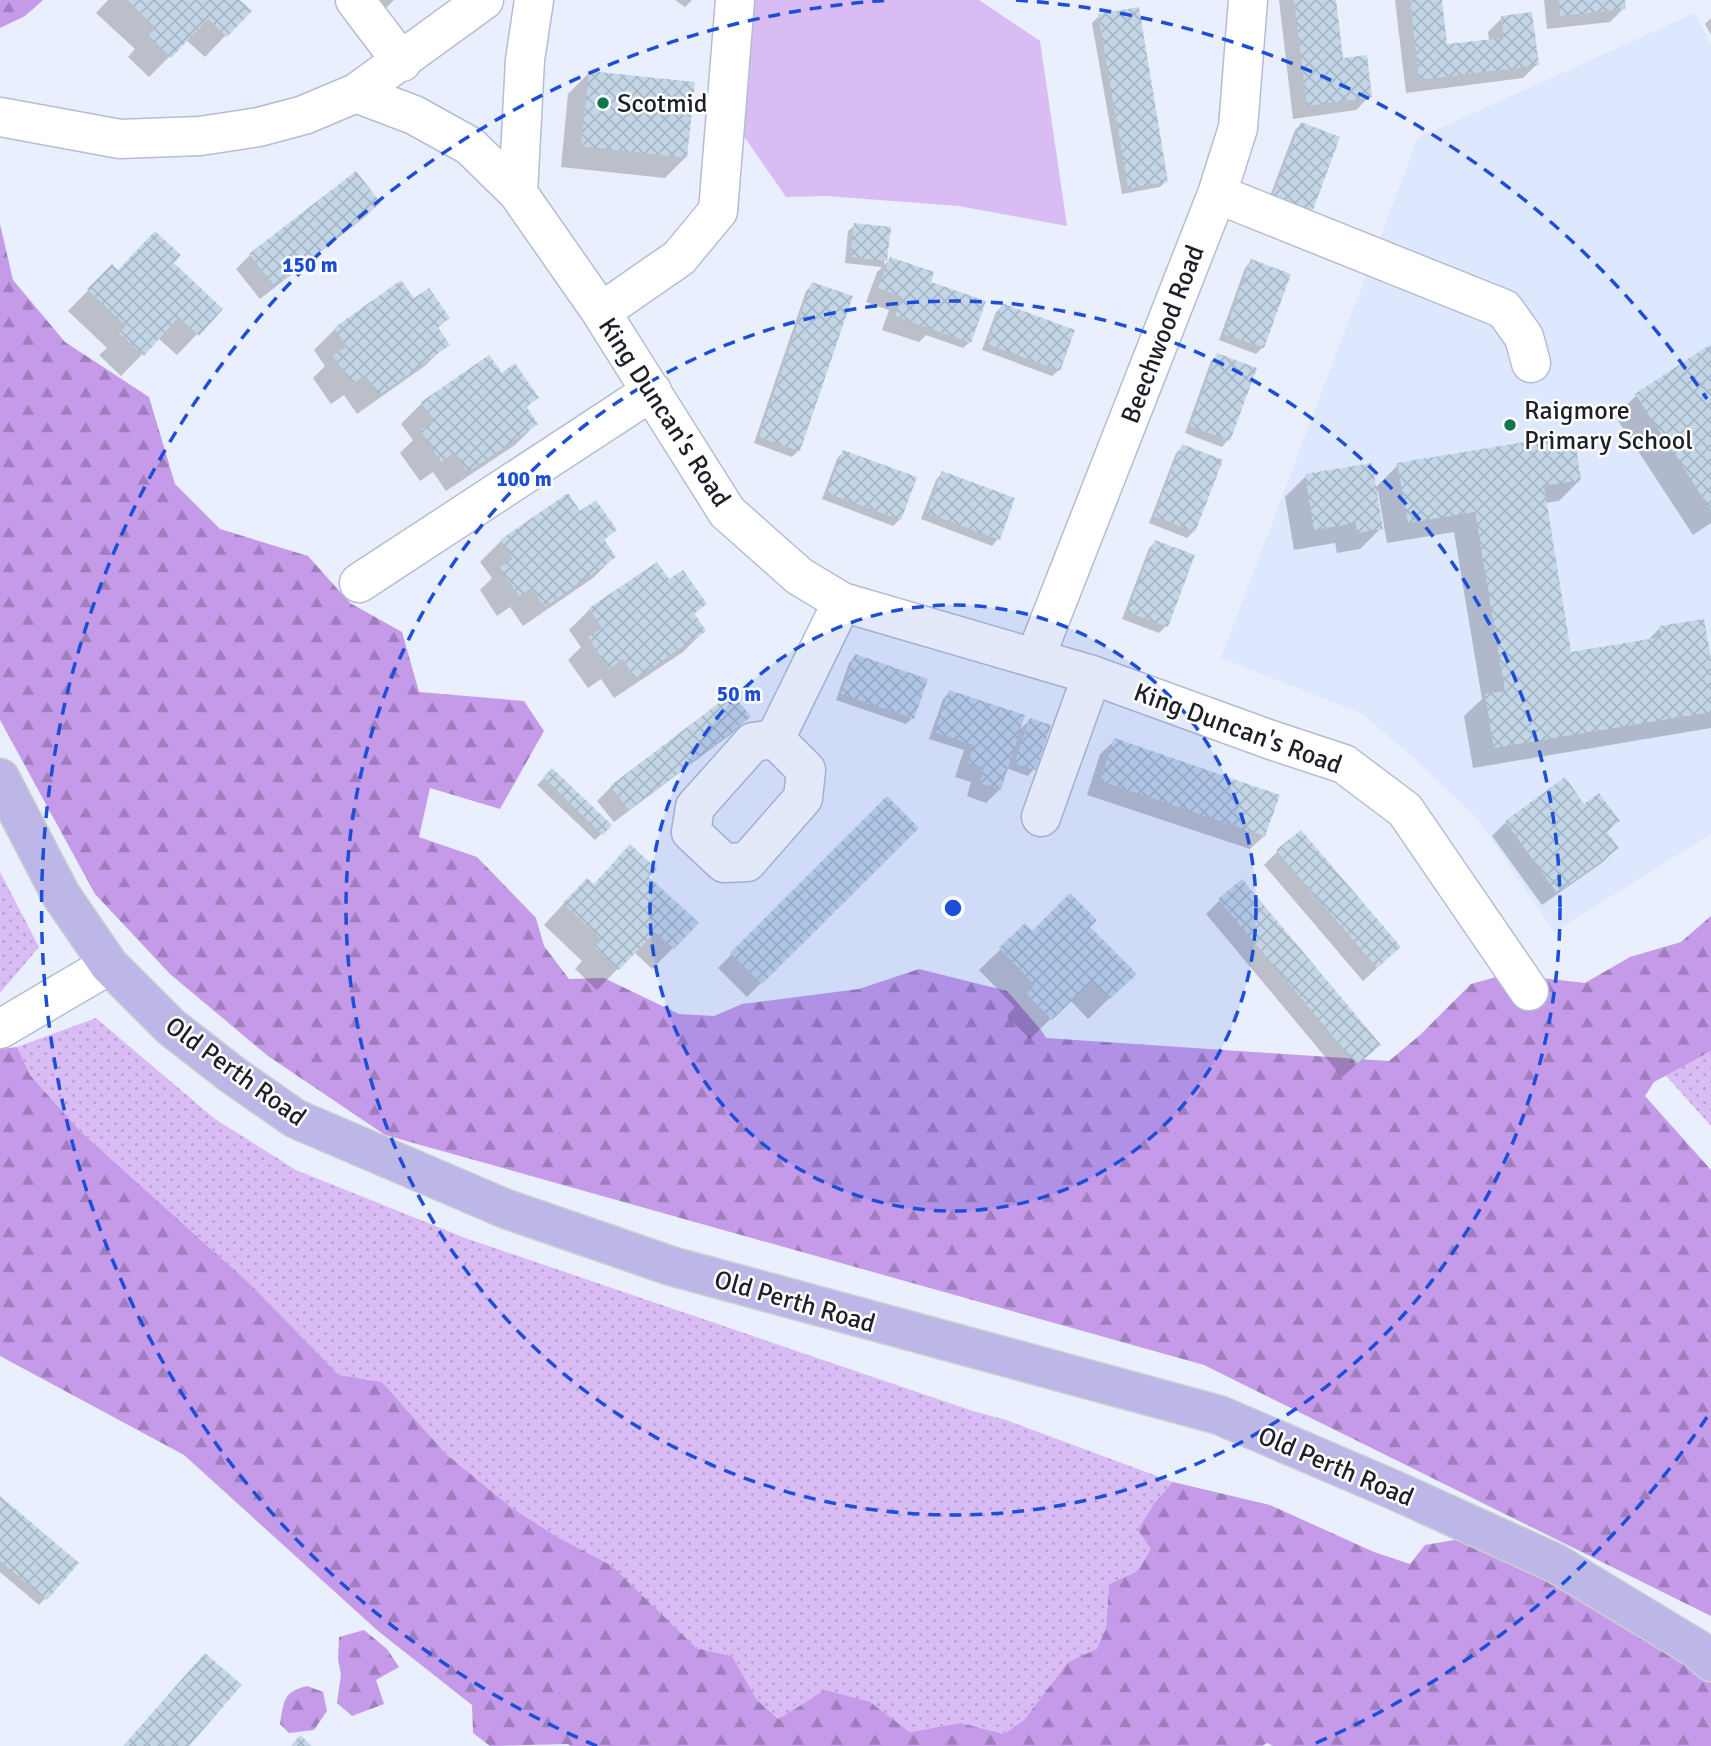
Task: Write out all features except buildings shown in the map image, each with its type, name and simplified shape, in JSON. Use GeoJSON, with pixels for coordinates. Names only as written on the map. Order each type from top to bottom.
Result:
{"type":"FeatureCollection","features":[{"type":"Feature","properties":{"kind":"main road","name":"Old Perth Road"},"geometry":{"type":"LineString","coordinates":[[0,779],[61,895],[109,965],[171,1027],[234,1076],[296,1119],[506,1209],[671,1266],[1014,1362],[1219,1415],[1555,1563],[1697,1649],[1711,1662]]}},
{"type":"Feature","properties":{"kind":"street"},"geometry":{"type":"LineString","coordinates":[[355,0],[402,62]]}},
{"type":"Feature","properties":{"kind":"street"},"geometry":{"type":"LineString","coordinates":[[0,117],[120,139],[200,136],[259,127],[304,115],[356,93],[484,0]]}},
{"type":"Feature","properties":{"kind":"street"},"geometry":{"type":"LineString","coordinates":[[518,193],[525,60],[534,0]]}},
{"type":"Feature","properties":{"kind":"street"},"geometry":{"type":"LineString","coordinates":[[601,312],[679,258],[718,211],[735,0]]}},
{"type":"Feature","properties":{"kind":"street","name":"Beechwood Road"},"geometry":{"type":"LineString","coordinates":[[1035,658],[1217,194],[1238,128],[1248,0]]}},
{"type":"Feature","properties":{"kind":"street","name":"King Duncan's Road"},"geometry":{"type":"LineString","coordinates":[[356,93],[414,115],[470,146],[518,193],[601,312],[727,512],[799,576],[842,602],[1092,675],[1344,764],[1405,810],[1528,991]]}},
{"type":"Feature","properties":{"kind":"street"},"geometry":{"type":"LineString","coordinates":[[1217,194],[1504,309],[1524,337],[1531,363]]}},
{"type":"Feature","properties":{"kind":"street"},"geometry":{"type":"LineString","coordinates":[[359,583],[652,391]]}},
{"type":"Feature","properties":{"kind":"street"},"geometry":{"type":"LineString","coordinates":[[775,739],[842,602]]}},
{"type":"Feature","properties":{"kind":"street"},"geometry":{"type":"LineString","coordinates":[[1041,817],[1092,675]]}},
{"type":"Feature","properties":{"kind":"street"},"geometry":{"type":"LineString","coordinates":[[0,1029],[109,965]]}},
{"type":"Feature","properties":{"kind":"shaded area"},"geometry":{"type":"Polygon","coordinates":[[[752,0],[979,0],[1040,41],[1067,226],[959,206],[826,196],[786,197],[739,129],[752,0]]]}},
{"type":"Feature","properties":{"kind":"shaded area","name":"Raigmore Primary School"},"geometry":{"type":"Polygon","coordinates":[[[1695,13],[1711,44],[1711,834],[1554,932],[1479,821],[1414,758],[1361,713],[1221,658],[1418,138],[1695,13]]]}},
{"type":"Feature","properties":{"kind":"shaded area"},"geometry":{"type":"Polygon","coordinates":[[[0,872],[39,947],[0,993],[0,872]]]}},
{"type":"Feature","properties":{"kind":"shaded area"},"geometry":{"type":"Polygon","coordinates":[[[1711,985],[1711,1126],[1632,1038],[1711,985]]]}},
{"type":"Feature","properties":{"kind":"shaded area"},"geometry":{"type":"Polygon","coordinates":[[[96,1018],[215,1119],[296,1170],[468,1239],[1006,1420],[1173,1482],[1155,1502],[1152,1549],[1138,1571],[1109,1584],[1106,1628],[1097,1650],[1068,1662],[1024,1720],[1004,1734],[961,1723],[910,1732],[869,1702],[780,1719],[757,1700],[732,1656],[696,1648],[663,1618],[559,1538],[512,1508],[446,1454],[382,1382],[339,1375],[250,1284],[80,1131],[30,1075],[17,1047],[96,1018]]]}},
{"type":"Feature","properties":{"kind":"green space"},"geometry":{"type":"Polygon","coordinates":[[[0,0],[43,0],[25,16],[0,28],[0,0]]]}},
{"type":"Feature","properties":{"kind":"green space"},"geometry":{"type":"Polygon","coordinates":[[[0,224],[13,280],[65,342],[149,397],[175,484],[220,529],[308,556],[350,603],[402,632],[419,692],[524,701],[544,731],[500,809],[430,788],[419,837],[477,857],[536,918],[544,946],[569,979],[604,978],[679,1014],[714,1016],[742,1004],[859,989],[919,969],[1007,991],[1046,1038],[1389,1061],[1420,1035],[1471,984],[1507,974],[1585,983],[1630,957],[1681,942],[1711,916],[1711,1051],[1654,1082],[1645,1096],[1711,1170],[1711,1616],[1204,1365],[385,1135],[268,1056],[170,974],[95,894],[0,720],[0,224]]]}},
{"type":"Feature","properties":{"kind":"green space"},"geometry":{"type":"Polygon","coordinates":[[[17,1047],[30,1075],[80,1131],[250,1284],[339,1375],[382,1382],[446,1454],[512,1508],[559,1538],[612,1566],[696,1648],[732,1656],[757,1700],[779,1719],[825,1690],[870,1702],[910,1732],[961,1723],[1004,1734],[1024,1720],[1068,1662],[1097,1649],[1106,1628],[1109,1584],[1138,1571],[1151,1549],[1138,1530],[1155,1502],[1173,1482],[1270,1505],[1374,1552],[1410,1564],[1425,1545],[1483,1535],[1711,1677],[1711,1746],[1273,1746],[1267,1743],[1262,1746],[490,1746],[473,1733],[472,1705],[378,1631],[184,1455],[0,1356],[0,1049],[17,1047]]]}},
{"type":"Feature","properties":{"kind":"green space"},"geometry":{"type":"Polygon","coordinates":[[[364,1630],[387,1649],[399,1667],[376,1680],[384,1704],[352,1716],[337,1703],[341,1674],[338,1660],[339,1637],[364,1630]]]}},
{"type":"Feature","properties":{"kind":"green space"},"geometry":{"type":"Polygon","coordinates":[[[307,1686],[323,1692],[327,1711],[314,1730],[289,1733],[280,1724],[284,1704],[293,1691],[307,1686]]]}},
{"type":"Feature","properties":{"kind":"place","name":"Scotmid"},"geometry":{"type":"Point","coordinates":[603,103]}},
{"type":"Feature","properties":{"kind":"place","name":"Raigmore Primary School"},"geometry":{"type":"Point","coordinates":[1510,425]}}]}
